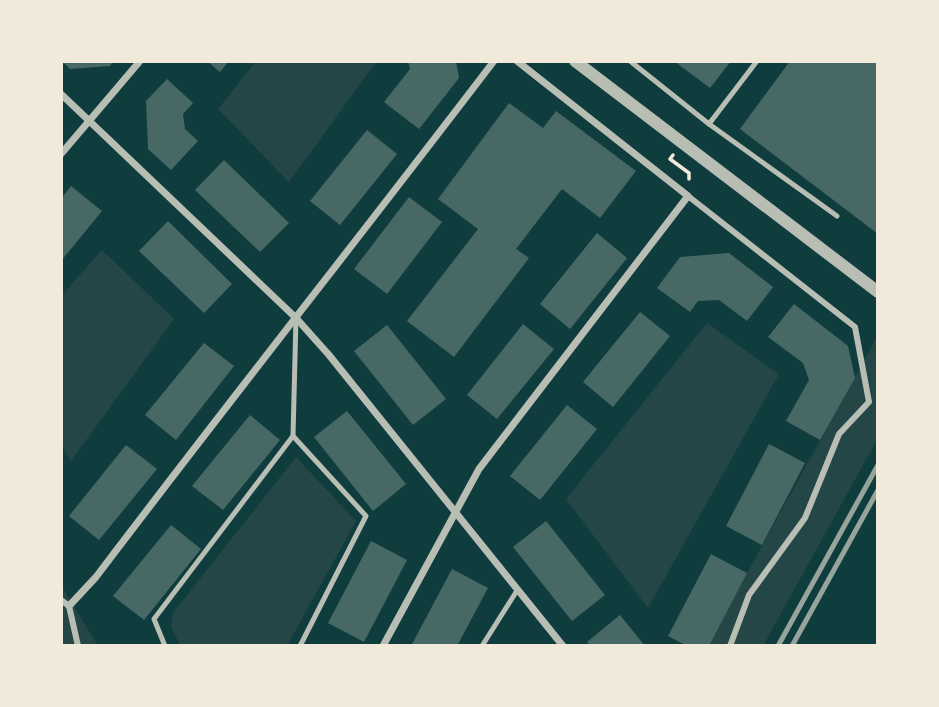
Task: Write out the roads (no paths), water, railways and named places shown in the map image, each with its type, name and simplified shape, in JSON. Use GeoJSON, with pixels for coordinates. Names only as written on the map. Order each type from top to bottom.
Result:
{"type":"FeatureCollection","features":[{"type":"Feature","properties":{"kind":"street"},"geometry":{"type":"LineString","coordinates":[[61,154],[140,61]]}},
{"type":"Feature","properties":{"kind":"street"},"geometry":{"type":"LineString","coordinates":[[69,606],[96,577],[494,61]]}},
{"type":"Feature","properties":{"kind":"street"},"geometry":{"type":"LineString","coordinates":[[517,61],[855,327],[869,402],[839,434],[805,517],[749,595],[730,646]]}},
{"type":"Feature","properties":{"kind":"street"},"geometry":{"type":"LineString","coordinates":[[575,61],[878,292]]}},
{"type":"Feature","properties":{"kind":"street"},"geometry":{"type":"LineString","coordinates":[[61,94],[296,318],[563,646]]}},
{"type":"Feature","properties":{"kind":"street"},"geometry":{"type":"LineString","coordinates":[[383,646],[479,469],[688,196]]}},
{"type":"Feature","properties":{"kind":"street"},"geometry":{"type":"LineString","coordinates":[[61,600],[69,606],[78,646]]}},
{"type":"Feature","properties":{"kind":"lane"},"geometry":{"type":"LineString","coordinates":[[630,61],[709,124],[837,216]]}},
{"type":"Feature","properties":{"kind":"lane"},"geometry":{"type":"LineString","coordinates":[[709,124],[757,61]]}},
{"type":"Feature","properties":{"kind":"lane"},"geometry":{"type":"LineString","coordinates":[[165,646],[154,619],[293,436],[296,318]]}},
{"type":"Feature","properties":{"kind":"lane"},"geometry":{"type":"LineString","coordinates":[[293,436],[366,516],[300,646]]}},
{"type":"Feature","properties":{"kind":"lane"},"geometry":{"type":"LineString","coordinates":[[482,646],[518,589]]}},
{"type":"Feature","properties":{"kind":"railway"},"geometry":{"type":"LineString","coordinates":[[778,646],[878,465]]}},
{"type":"Feature","properties":{"kind":"railway"},"geometry":{"type":"LineString","coordinates":[[792,646],[878,490]]}}]}
